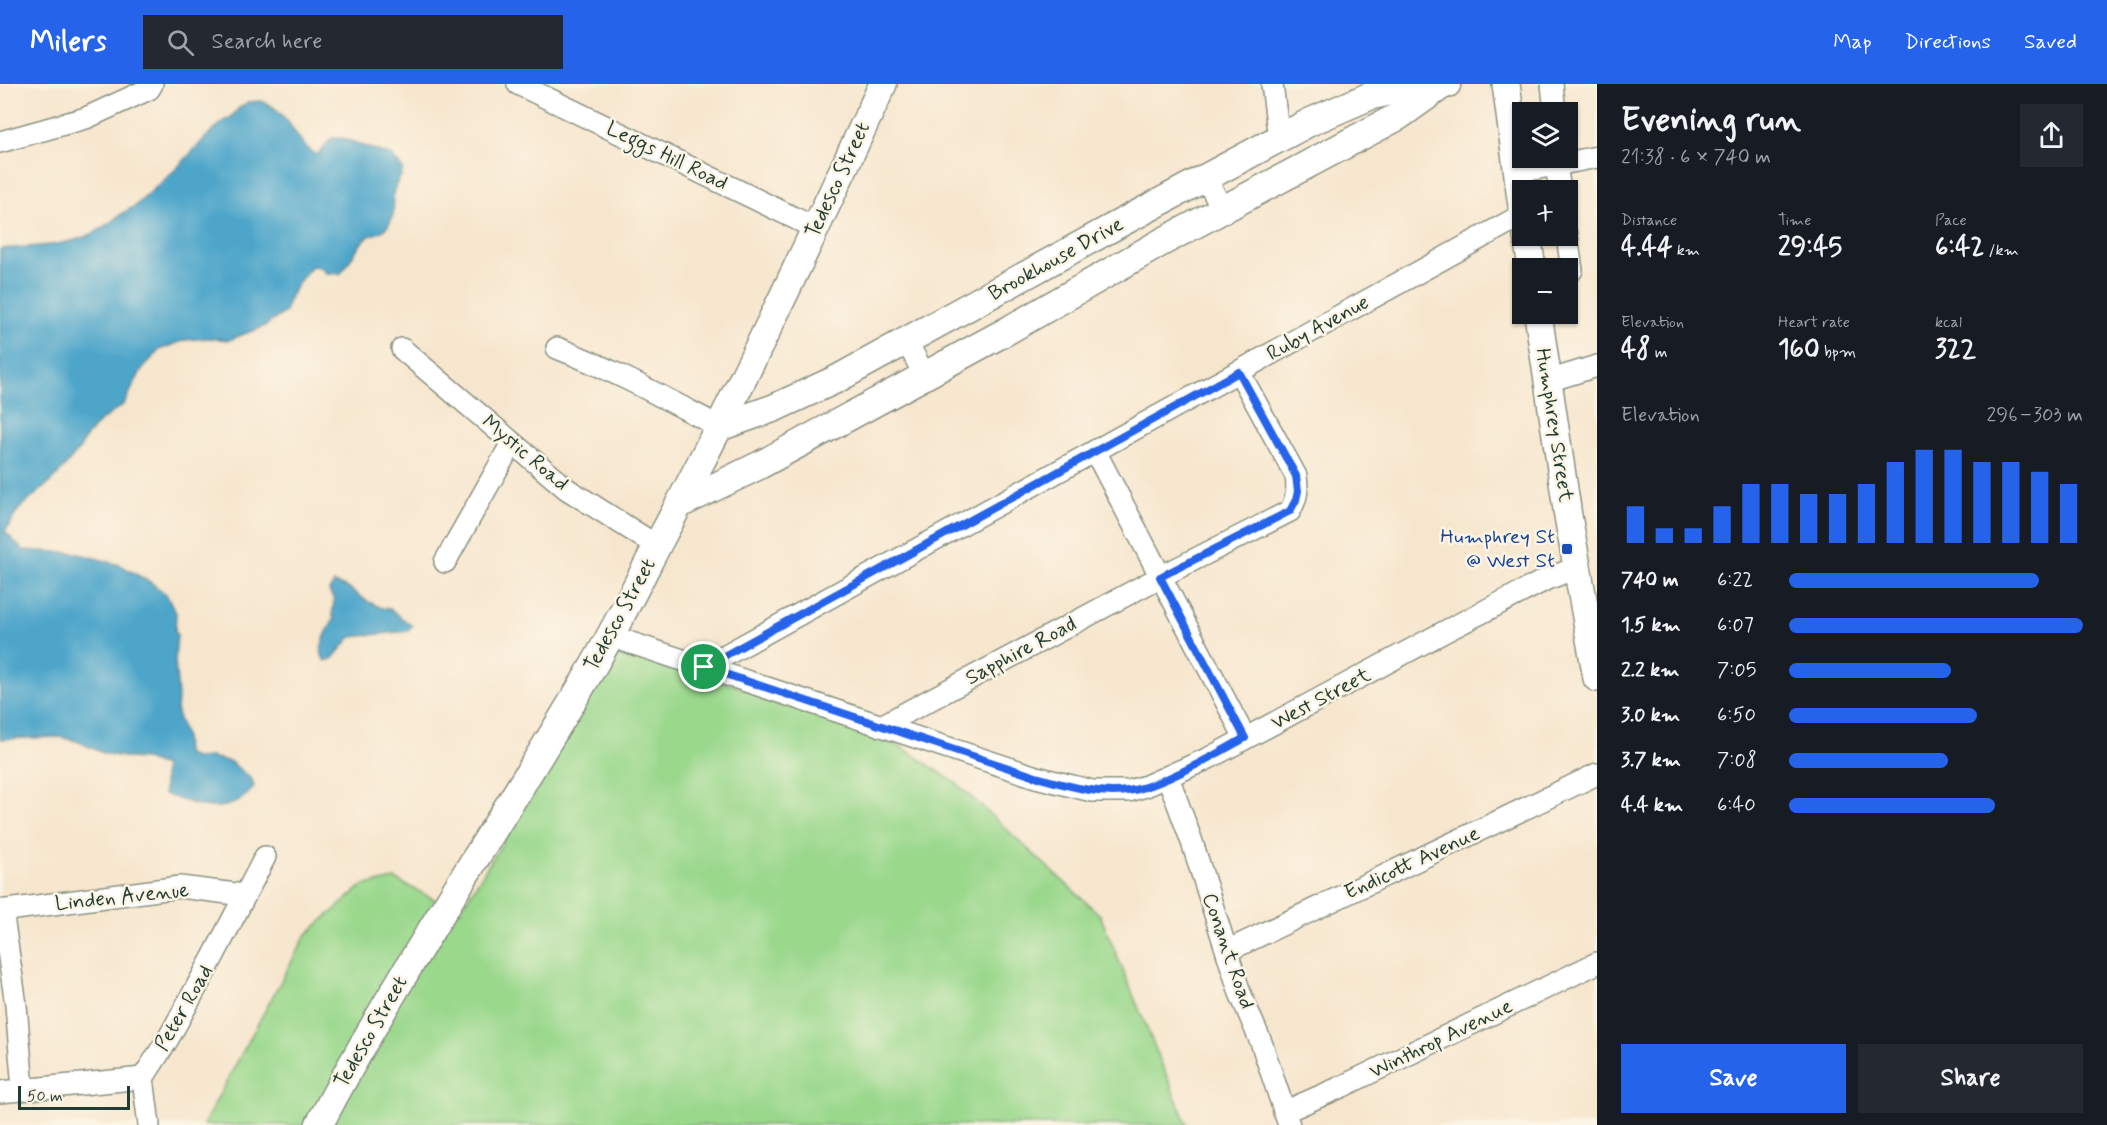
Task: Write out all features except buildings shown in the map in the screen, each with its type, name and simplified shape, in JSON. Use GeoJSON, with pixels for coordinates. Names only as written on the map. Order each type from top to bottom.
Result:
{"type":"FeatureCollection","features":[{"type":"Feature","properties":{"kind":"main road","name":"Tedesco Street"},"geometry":{"type":"LineString","coordinates":[[319,1125],[392,992],[610,636],[720,427],[883,84]]}},
{"type":"Feature","properties":{"kind":"main road"},"geometry":{"type":"LineString","coordinates":[[1506,84],[1512,114]]}},
{"type":"Feature","properties":{"kind":"main road","name":"Brookhouse Drive"},"geometry":{"type":"LineString","coordinates":[[720,427],[774,408],[837,379],[1310,122],[1370,96],[1416,86],[1444,85]]}},
{"type":"Feature","properties":{"kind":"main road","name":"Brookhouse Drive"},"geometry":{"type":"LineString","coordinates":[[680,504],[760,465],[925,376],[1162,242],[1399,116],[1444,85]]}},
{"type":"Feature","properties":{"kind":"main road"},"geometry":{"type":"LineString","coordinates":[[1517,168],[1518,180]]}},
{"type":"Feature","properties":{"kind":"main road","name":"Humphrey Street"},"geometry":{"type":"LineString","coordinates":[[1539,324],[1568,516],[1596,665]]}},
{"type":"Feature","properties":{"kind":"street"},"geometry":{"type":"LineString","coordinates":[[0,142],[86,118],[149,88],[152,84]]}},
{"type":"Feature","properties":{"kind":"street","name":"Leggs Hill Road"},"geometry":{"type":"LineString","coordinates":[[518,84],[815,228]]}},
{"type":"Feature","properties":{"kind":"street"},"geometry":{"type":"LineString","coordinates":[[1272,84],[1279,139]]}},
{"type":"Feature","properties":{"kind":"street"},"geometry":{"type":"LineString","coordinates":[[1552,84],[1554,102]]}},
{"type":"Feature","properties":{"kind":"street"},"geometry":{"type":"LineString","coordinates":[[1578,161],[1597,157]]}},
{"type":"Feature","properties":{"kind":"street"},"geometry":{"type":"LineString","coordinates":[[1517,172],[1539,168]]}},
{"type":"Feature","properties":{"kind":"street"},"geometry":{"type":"LineString","coordinates":[[1206,178],[1222,212]]}},
{"type":"Feature","properties":{"kind":"street","name":"Ruby Avenue"},"geometry":{"type":"LineString","coordinates":[[704,667],[1512,221]]}},
{"type":"Feature","properties":{"kind":"street"},"geometry":{"type":"LineString","coordinates":[[907,342],[925,376]]}},
{"type":"Feature","properties":{"kind":"street"},"geometry":{"type":"LineString","coordinates":[[557,348],[629,380],[720,427]]}},
{"type":"Feature","properties":{"kind":"street","name":"Mystic Road"},"geometry":{"type":"LineString","coordinates":[[402,349],[567,489],[657,546]]}},
{"type":"Feature","properties":{"kind":"street"},"geometry":{"type":"LineString","coordinates":[[1548,381],[1597,366]]}},
{"type":"Feature","properties":{"kind":"street","name":"Sapphire Road"},"geometry":{"type":"LineString","coordinates":[[881,726],[1160,577],[1290,511],[1298,491],[1296,476],[1239,372]]}},
{"type":"Feature","properties":{"kind":"street"},"geometry":{"type":"LineString","coordinates":[[445,562],[512,443]]}},
{"type":"Feature","properties":{"kind":"street"},"geometry":{"type":"LineString","coordinates":[[1095,451],[1245,738]]}},
{"type":"Feature","properties":{"kind":"street","name":"West Street"},"geometry":{"type":"LineString","coordinates":[[610,636],[1036,777],[1092,791],[1129,791],[1168,777],[1375,671],[1442,633],[1545,580],[1578,567]]}},
{"type":"Feature","properties":{"kind":"street","name":"Endicott Avenue"},"geometry":{"type":"LineString","coordinates":[[1227,951],[1597,774]]}},
{"type":"Feature","properties":{"kind":"street","name":"Conant Road"},"geometry":{"type":"LineString","coordinates":[[1168,777],[1240,993],[1261,1042],[1286,1119]]}},
{"type":"Feature","properties":{"kind":"street","name":"Peter Road"},"geometry":{"type":"LineString","coordinates":[[143,1078],[213,959],[265,857]]}},
{"type":"Feature","properties":{"kind":"street","name":"Linden Avenue"},"geometry":{"type":"LineString","coordinates":[[1,910],[180,887],[244,895]]}},
{"type":"Feature","properties":{"kind":"street"},"geometry":{"type":"LineString","coordinates":[[1,910],[16,1005],[23,1089]]}},
{"type":"Feature","properties":{"kind":"street","name":"Winthrop Avenue"},"geometry":{"type":"LineString","coordinates":[[1286,1119],[1341,1087],[1597,963]]}},
{"type":"Feature","properties":{"kind":"street"},"geometry":{"type":"LineString","coordinates":[[0,1092],[143,1078],[149,1125]]}},
{"type":"Feature","properties":{"kind":"green space"},"geometry":{"type":"Polygon","coordinates":[[[618,650],[871,727],[956,783],[1100,915],[1187,1125],[203,1125],[306,935],[362,886],[395,879],[459,912],[618,650]]]}},
{"type":"Feature","properties":{"kind":"water"},"geometry":{"type":"Polygon","coordinates":[[[261,101],[279,112],[302,143],[317,155],[332,138],[342,138],[392,156],[403,169],[394,190],[394,211],[390,223],[382,231],[365,240],[340,274],[326,273],[320,267],[312,266],[289,299],[285,312],[265,326],[229,340],[208,338],[185,340],[159,350],[141,371],[124,404],[98,423],[57,476],[18,510],[5,532],[23,550],[77,553],[120,565],[166,594],[176,613],[177,713],[185,736],[186,753],[194,758],[210,757],[231,762],[252,780],[254,787],[234,803],[212,807],[164,794],[164,766],[145,759],[103,753],[77,741],[60,737],[0,739],[0,249],[60,243],[94,233],[134,207],[239,108],[248,102],[261,101]]]}},
{"type":"Feature","properties":{"kind":"water"},"geometry":{"type":"Polygon","coordinates":[[[334,583],[348,588],[382,608],[390,609],[412,626],[408,631],[351,637],[332,659],[325,661],[321,651],[334,618],[332,615],[334,600],[329,591],[334,583]]]}},
{"type":"Feature","properties":{"kind":"place","name":"Humphrey St @ West St"},"geometry":{"type":"Point","coordinates":[1567,549]}},
{"type":"Feature","properties":{"kind":"route"},"geometry":{"type":"LineString","coordinates":[[1239,372],[1296,476],[1298,491],[1290,511],[1160,577],[1245,738],[1209,758],[1146,786],[1129,791],[1092,791],[1068,786],[704,667],[1239,372]]}}]}
